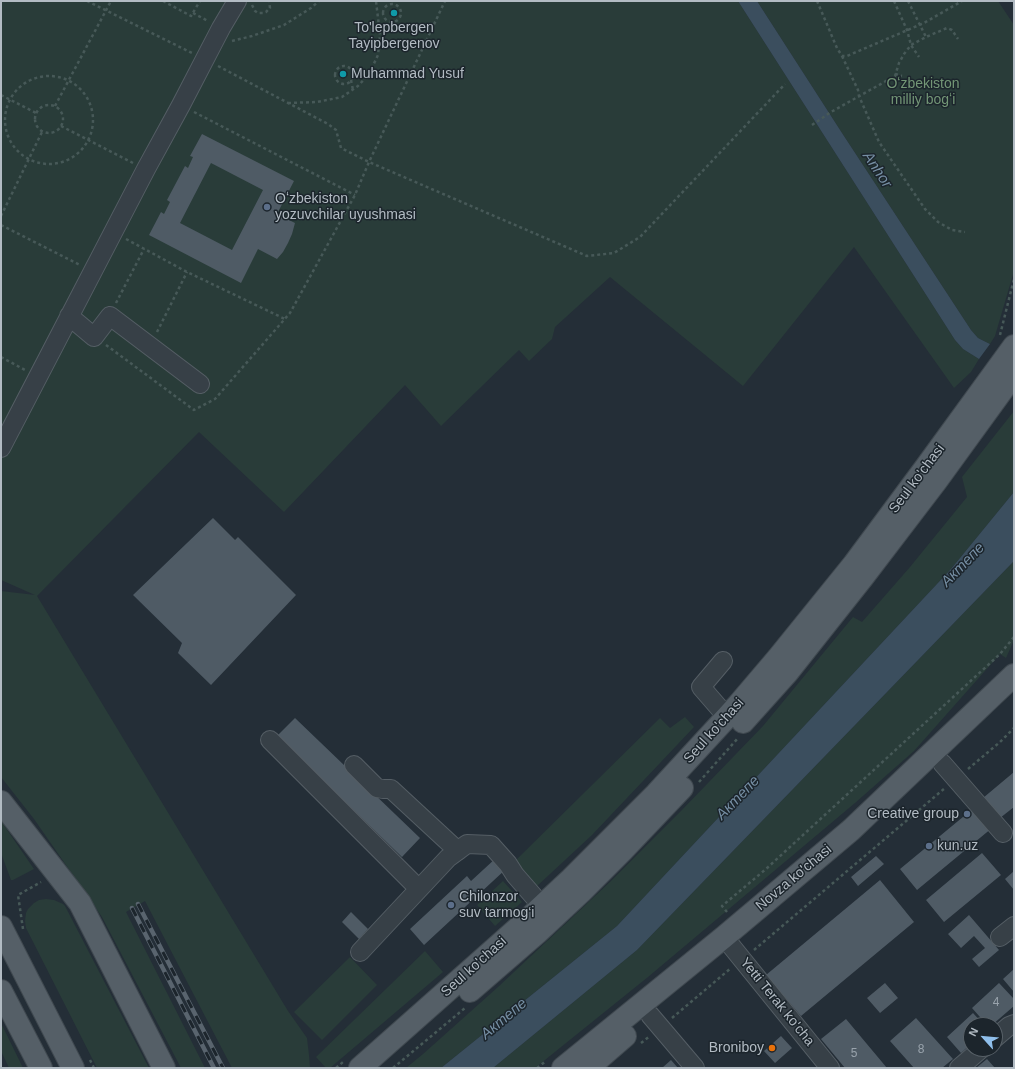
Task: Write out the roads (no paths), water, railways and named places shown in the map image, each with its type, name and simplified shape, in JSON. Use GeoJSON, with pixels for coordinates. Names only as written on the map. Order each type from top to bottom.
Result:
{"type":"FeatureCollection","features":[{"type":"Feature","properties":{"kind":"main road","name":"Seul ko'chasi"},"geometry":{"type":"LineString","coordinates":[[382,1068],[537,933],[581,892],[659,813],[787,673],[868,571],[936,480],[1006,375],[1012,349]]}},
{"type":"Feature","properties":{"kind":"main road","name":"Seul ko'chasi"},"geometry":{"type":"LineString","coordinates":[[360,1068],[542,906],[656,794],[726,717],[782,652],[854,564],[926,467],[1006,375]]}},
{"type":"Feature","properties":{"kind":"main road","name":"Novza ko'chasi"},"geometry":{"type":"LineString","coordinates":[[588,1068],[655,1021],[733,948],[851,830],[1014,675]]}},
{"type":"Feature","properties":{"kind":"main road","name":"Novza ko'chasi"},"geometry":{"type":"LineString","coordinates":[[556,1063],[733,948],[949,771],[1014,693]]}},
{"type":"Feature","properties":{"kind":"main road"},"geometry":{"type":"LineString","coordinates":[[1,802],[80,902],[164,1068]]}},
{"type":"Feature","properties":{"kind":"main road"},"geometry":{"type":"LineString","coordinates":[[7,928],[80,1061]]}},
{"type":"Feature","properties":{"kind":"main road"},"geometry":{"type":"LineString","coordinates":[[1,991],[41,1068]]}},
{"type":"Feature","properties":{"kind":"street"},"geometry":{"type":"LineString","coordinates":[[1,448],[146,169],[237,1]]}},
{"type":"Feature","properties":{"kind":"street"},"geometry":{"type":"LineString","coordinates":[[70,316],[94,336],[110,316],[200,384]]}},
{"type":"Feature","properties":{"kind":"street"},"geometry":{"type":"LineString","coordinates":[[723,661],[701,687],[726,717]]}},
{"type":"Feature","properties":{"kind":"street"},"geometry":{"type":"LineString","coordinates":[[270,740],[419,889]]}},
{"type":"Feature","properties":{"kind":"street"},"geometry":{"type":"LineString","coordinates":[[354,765],[377,788],[390,789],[458,851]]}},
{"type":"Feature","properties":{"kind":"street"},"geometry":{"type":"LineString","coordinates":[[949,771],[1003,833]]}},
{"type":"Feature","properties":{"kind":"street"},"geometry":{"type":"LineString","coordinates":[[360,952],[448,858],[467,844],[491,845],[542,906]]}},
{"type":"Feature","properties":{"kind":"street"},"geometry":{"type":"LineString","coordinates":[[1000,937],[1014,926]]}},
{"type":"Feature","properties":{"kind":"street","name":"Yetti Terak ko'cha"},"geometry":{"type":"LineString","coordinates":[[733,948],[830,1068]]}},
{"type":"Feature","properties":{"kind":"street"},"geometry":{"type":"LineString","coordinates":[[655,1021],[695,1068]]}},
{"type":"Feature","properties":{"kind":"street"},"geometry":{"type":"LineString","coordinates":[[1003,1031],[1008,1026],[1014,1024]]}},
{"type":"Feature","properties":{"kind":"street"},"geometry":{"type":"LineString","coordinates":[[959,1068],[972,1057]]}},
{"type":"Feature","properties":{"kind":"water","name":"Anhor"},"geometry":{"type":"Polygon","coordinates":[[[738,1],[757,1],[971,330],[978,338],[990,344],[979,359],[963,349],[955,340],[738,1]]]}},
{"type":"Feature","properties":{"kind":"water","name":"Актепе"},"geometry":{"type":"Polygon","coordinates":[[[1014,492],[1014,561],[637,950],[493,1068],[441,1068],[617,926],[951,569],[1014,492]]]}},
{"type":"Feature","properties":{"kind":"railway"},"geometry":{"type":"LineString","coordinates":[[138,904],[223,1068]]}},
{"type":"Feature","properties":{"kind":"railway"},"geometry":{"type":"LineString","coordinates":[[132,908],[214,1068]]}},
{"type":"Feature","properties":{"kind":"place","name":"To'lepbergen Tayipbergenov"},"geometry":{"type":"Point","coordinates":[394,13]}},
{"type":"Feature","properties":{"kind":"place","name":"Muhammad Yusuf"},"geometry":{"type":"Point","coordinates":[343,74]}},
{"type":"Feature","properties":{"kind":"place","name":"Oʻzbekiston yozuvchilar uyushmasi"},"geometry":{"type":"Point","coordinates":[267,207]}},
{"type":"Feature","properties":{"kind":"place","name":"Creative group"},"geometry":{"type":"Point","coordinates":[967,814]}},
{"type":"Feature","properties":{"kind":"place","name":"kun.uz"},"geometry":{"type":"Point","coordinates":[929,846]}},
{"type":"Feature","properties":{"kind":"place","name":"Chilonzor suv tarmog‘i"},"geometry":{"type":"Point","coordinates":[451,905]}},
{"type":"Feature","properties":{"kind":"place","name":"Broniboy"},"geometry":{"type":"Point","coordinates":[772,1048]}},
{"type":"Feature","properties":{"kind":"park label","name":"Oʻzbekiston milliy bogʻi"},"geometry":{"type":"Point","coordinates":[923,92]}}]}
